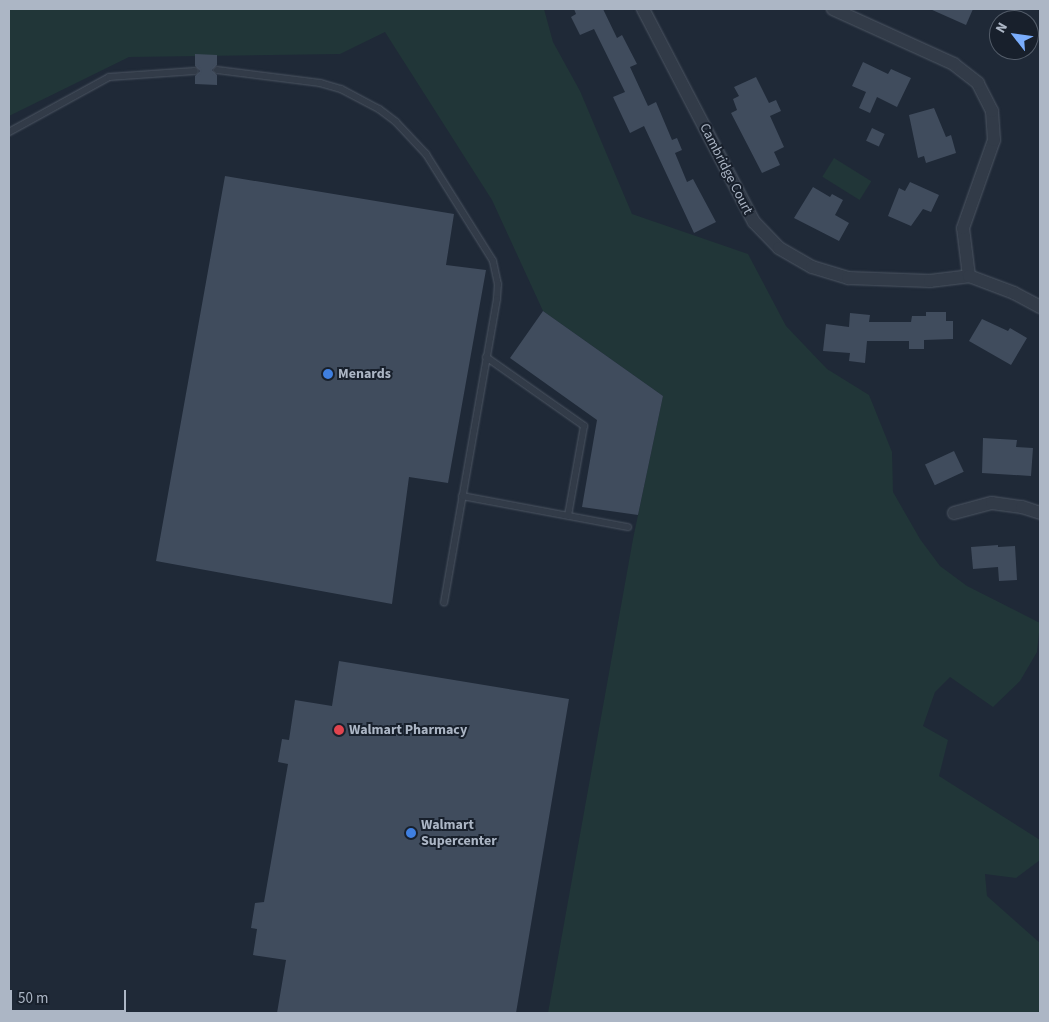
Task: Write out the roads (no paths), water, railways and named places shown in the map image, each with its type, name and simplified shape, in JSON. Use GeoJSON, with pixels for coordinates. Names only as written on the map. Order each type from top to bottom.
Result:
{"type":"FeatureCollection","features":[{"type":"Feature","properties":{"kind":"street","name":"Cambridge Court"},"geometry":{"type":"LineString","coordinates":[[643,9],[754,222],[780,248],[812,267],[848,278],[930,281],[969,276]]}},
{"type":"Feature","properties":{"kind":"street"},"geometry":{"type":"LineString","coordinates":[[833,9],[954,64],[978,83],[992,111],[994,140],[962,228],[969,276],[1014,293],[1040,307]]}},
{"type":"Feature","properties":{"kind":"street"},"geometry":{"type":"LineString","coordinates":[[954,513],[992,503],[1022,506],[1040,513]]}},
{"type":"Feature","properties":{"kind":"lane"},"geometry":{"type":"LineString","coordinates":[[217,70],[299,79],[341,89],[379,109],[412,137],[493,262],[498,292],[444,602]]}},
{"type":"Feature","properties":{"kind":"lane"},"geometry":{"type":"LineString","coordinates":[[9,132],[109,77],[195,71]]}},
{"type":"Feature","properties":{"kind":"lane"},"geometry":{"type":"LineString","coordinates":[[486,357],[584,426],[568,516]]}},
{"type":"Feature","properties":{"kind":"lane"},"geometry":{"type":"LineString","coordinates":[[462,496],[628,527]]}},
{"type":"Feature","properties":{"kind":"place","name":"Menards"},"geometry":{"type":"Point","coordinates":[328,374]}},
{"type":"Feature","properties":{"kind":"place","name":"Walmart Pharmacy"},"geometry":{"type":"Point","coordinates":[339,730]}},
{"type":"Feature","properties":{"kind":"place","name":"Walmart Supercenter"},"geometry":{"type":"Point","coordinates":[411,833]}}]}
